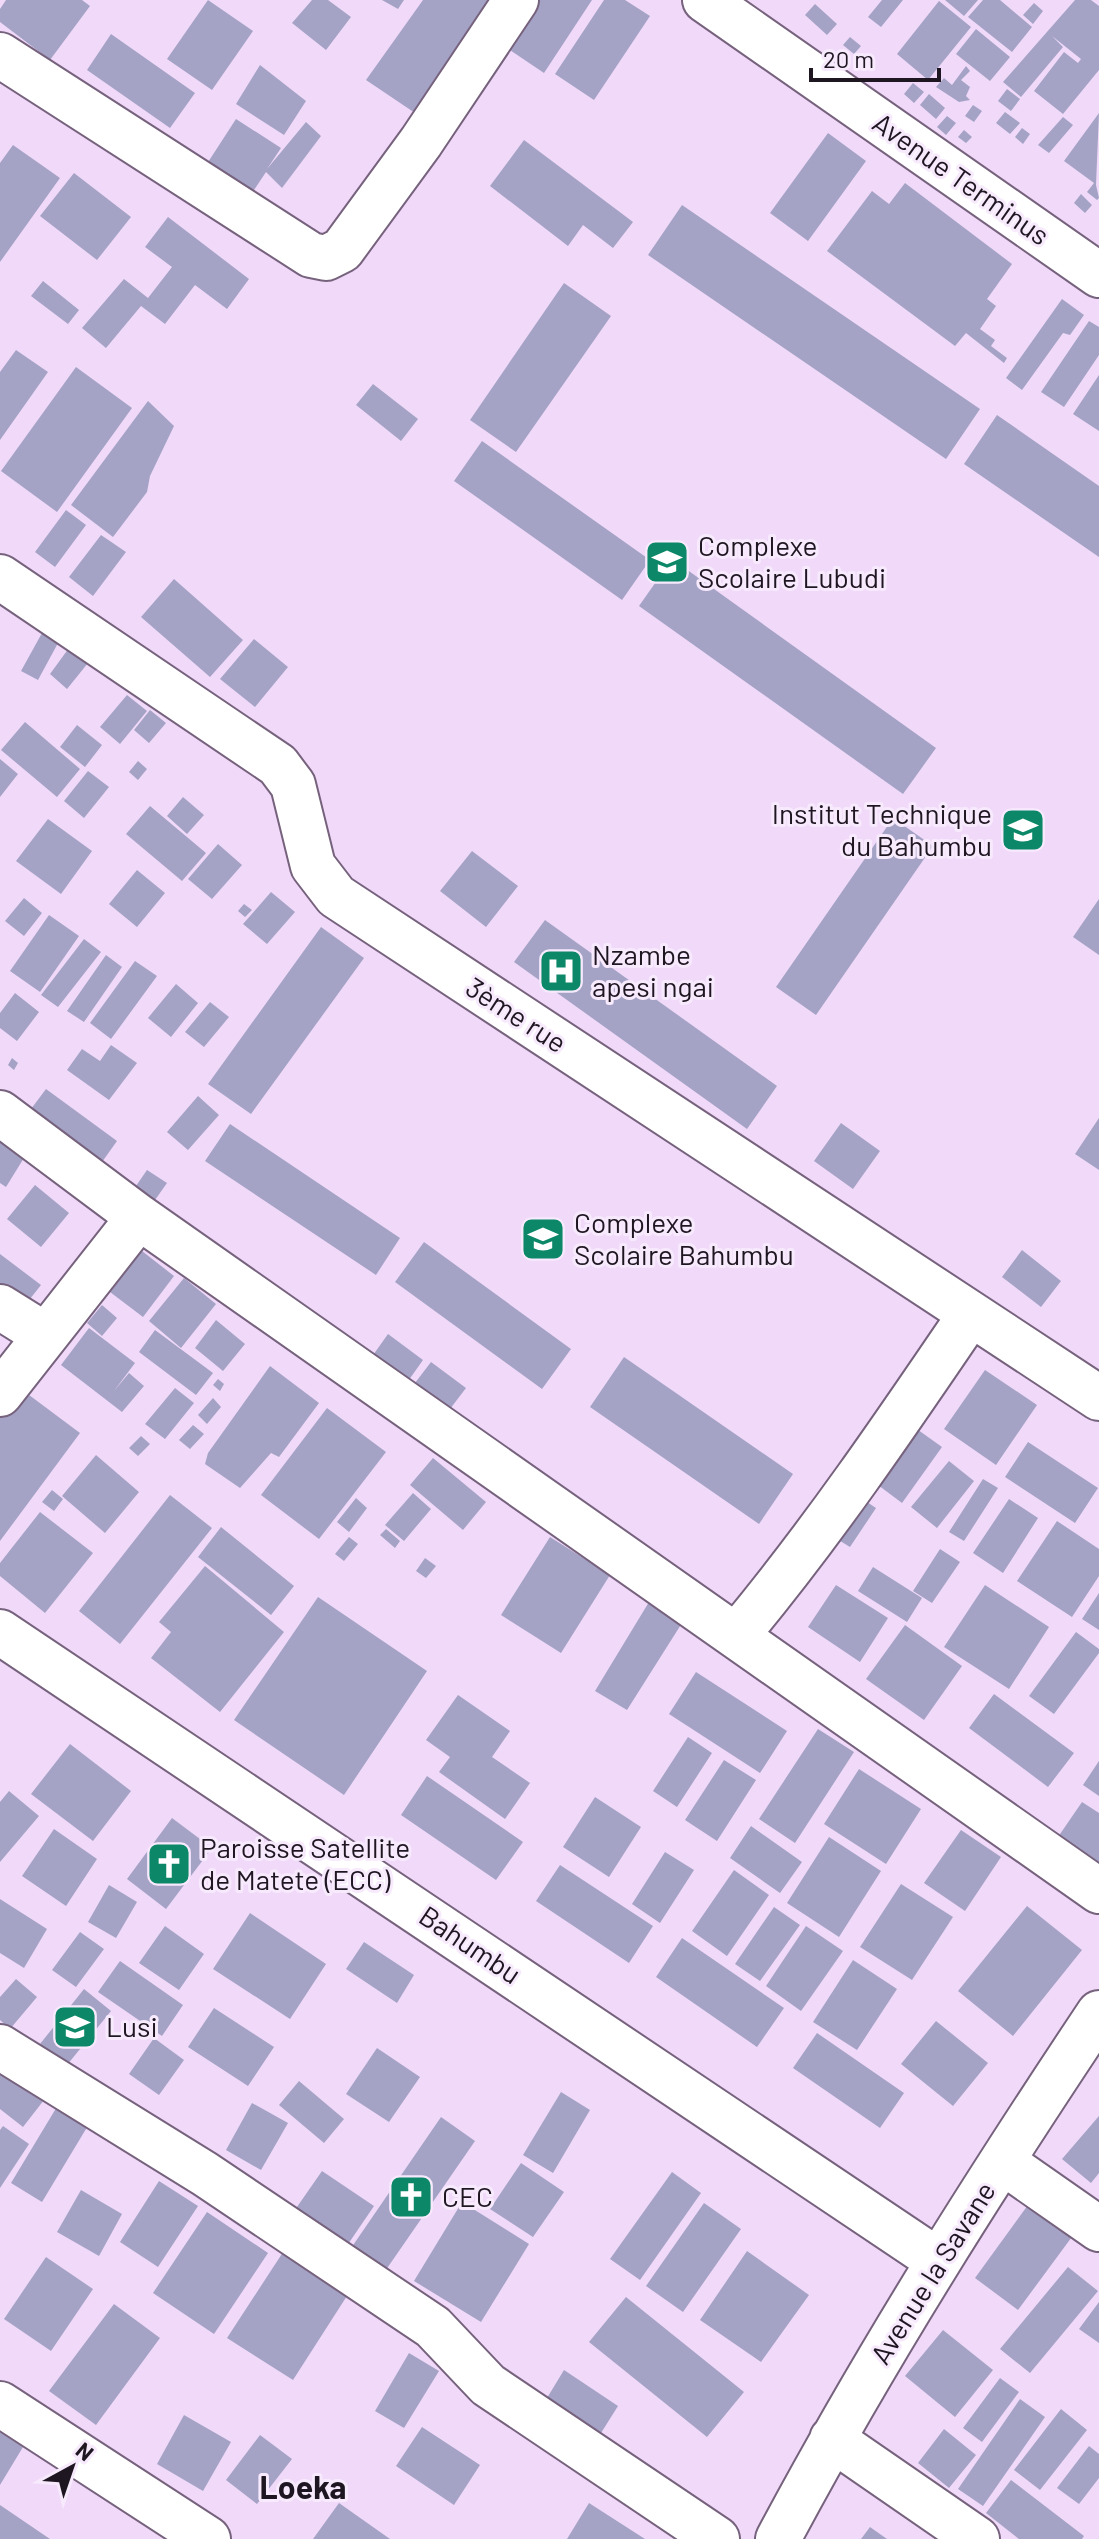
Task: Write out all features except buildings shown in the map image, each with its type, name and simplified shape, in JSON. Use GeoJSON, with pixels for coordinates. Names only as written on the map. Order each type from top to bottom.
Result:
{"type":"FeatureCollection","features":[{"type":"Feature","properties":{"kind":"street"},"geometry":{"type":"LineString","coordinates":[[0,55],[311,255],[326,258],[342,250],[421,142],[516,0]]}},
{"type":"Feature","properties":{"kind":"street","name":"Avenue Terminus"},"geometry":{"type":"LineString","coordinates":[[705,0],[1099,275]]}},
{"type":"Feature","properties":{"kind":"street","name":"3ème rue"},"geometry":{"type":"LineString","coordinates":[[0,577],[278,765],[293,785],[313,866],[336,896],[1099,1398]]}},
{"type":"Feature","properties":{"kind":"street"},"geometry":{"type":"LineString","coordinates":[[0,1113],[139,1217],[1099,1891]]}},
{"type":"Feature","properties":{"kind":"street"},"geometry":{"type":"LineString","coordinates":[[0,1394],[139,1217]]}},
{"type":"Feature","properties":{"kind":"street"},"geometry":{"type":"LineString","coordinates":[[0,1307],[45,1335]]}},
{"type":"Feature","properties":{"kind":"street"},"geometry":{"type":"LineString","coordinates":[[737,1635],[792,1570],[970,1315]]}},
{"type":"Feature","properties":{"kind":"street","name":"Bahumbu"},"geometry":{"type":"LineString","coordinates":[[0,1632],[937,2260]]}},
{"type":"Feature","properties":{"kind":"street","name":"Avenue la Savane"},"geometry":{"type":"LineString","coordinates":[[778,2539],[832,2439],[937,2260],[1099,2013]]}},
{"type":"Feature","properties":{"kind":"street"},"geometry":{"type":"LineString","coordinates":[[0,2047],[205,2174],[433,2327],[488,2385],[717,2539]]}},
{"type":"Feature","properties":{"kind":"street"},"geometry":{"type":"LineString","coordinates":[[1003,2162],[1099,2229]]}},
{"type":"Feature","properties":{"kind":"street"},"geometry":{"type":"LineString","coordinates":[[0,2404],[208,2539]]}},
{"type":"Feature","properties":{"kind":"street"},"geometry":{"type":"LineString","coordinates":[[832,2439],[977,2539]]}},
{"type":"Feature","properties":{"kind":"place","name":"Complexe Scolaire Lubudi"},"geometry":{"type":"Point","coordinates":[667,562]}},
{"type":"Feature","properties":{"kind":"place","name":"Institut Technique du Bahumbu"},"geometry":{"type":"Point","coordinates":[1023,830]}},
{"type":"Feature","properties":{"kind":"place","name":"Nzambe apesi ngai"},"geometry":{"type":"Point","coordinates":[561,971]}},
{"type":"Feature","properties":{"kind":"place","name":"Complexe Scolaire Bahumbu"},"geometry":{"type":"Point","coordinates":[543,1239]}},
{"type":"Feature","properties":{"kind":"place","name":"Paroisse Satellite de Matete (ECC)"},"geometry":{"type":"Point","coordinates":[169,1864]}},
{"type":"Feature","properties":{"kind":"place","name":"Lusi"},"geometry":{"type":"Point","coordinates":[75,2027]}},
{"type":"Feature","properties":{"kind":"place","name":"CEC"},"geometry":{"type":"Point","coordinates":[411,2197]}},
{"type":"Feature","properties":{"kind":"district","name":"Loeka"},"geometry":{"type":"Point","coordinates":[303,2488]}}]}
